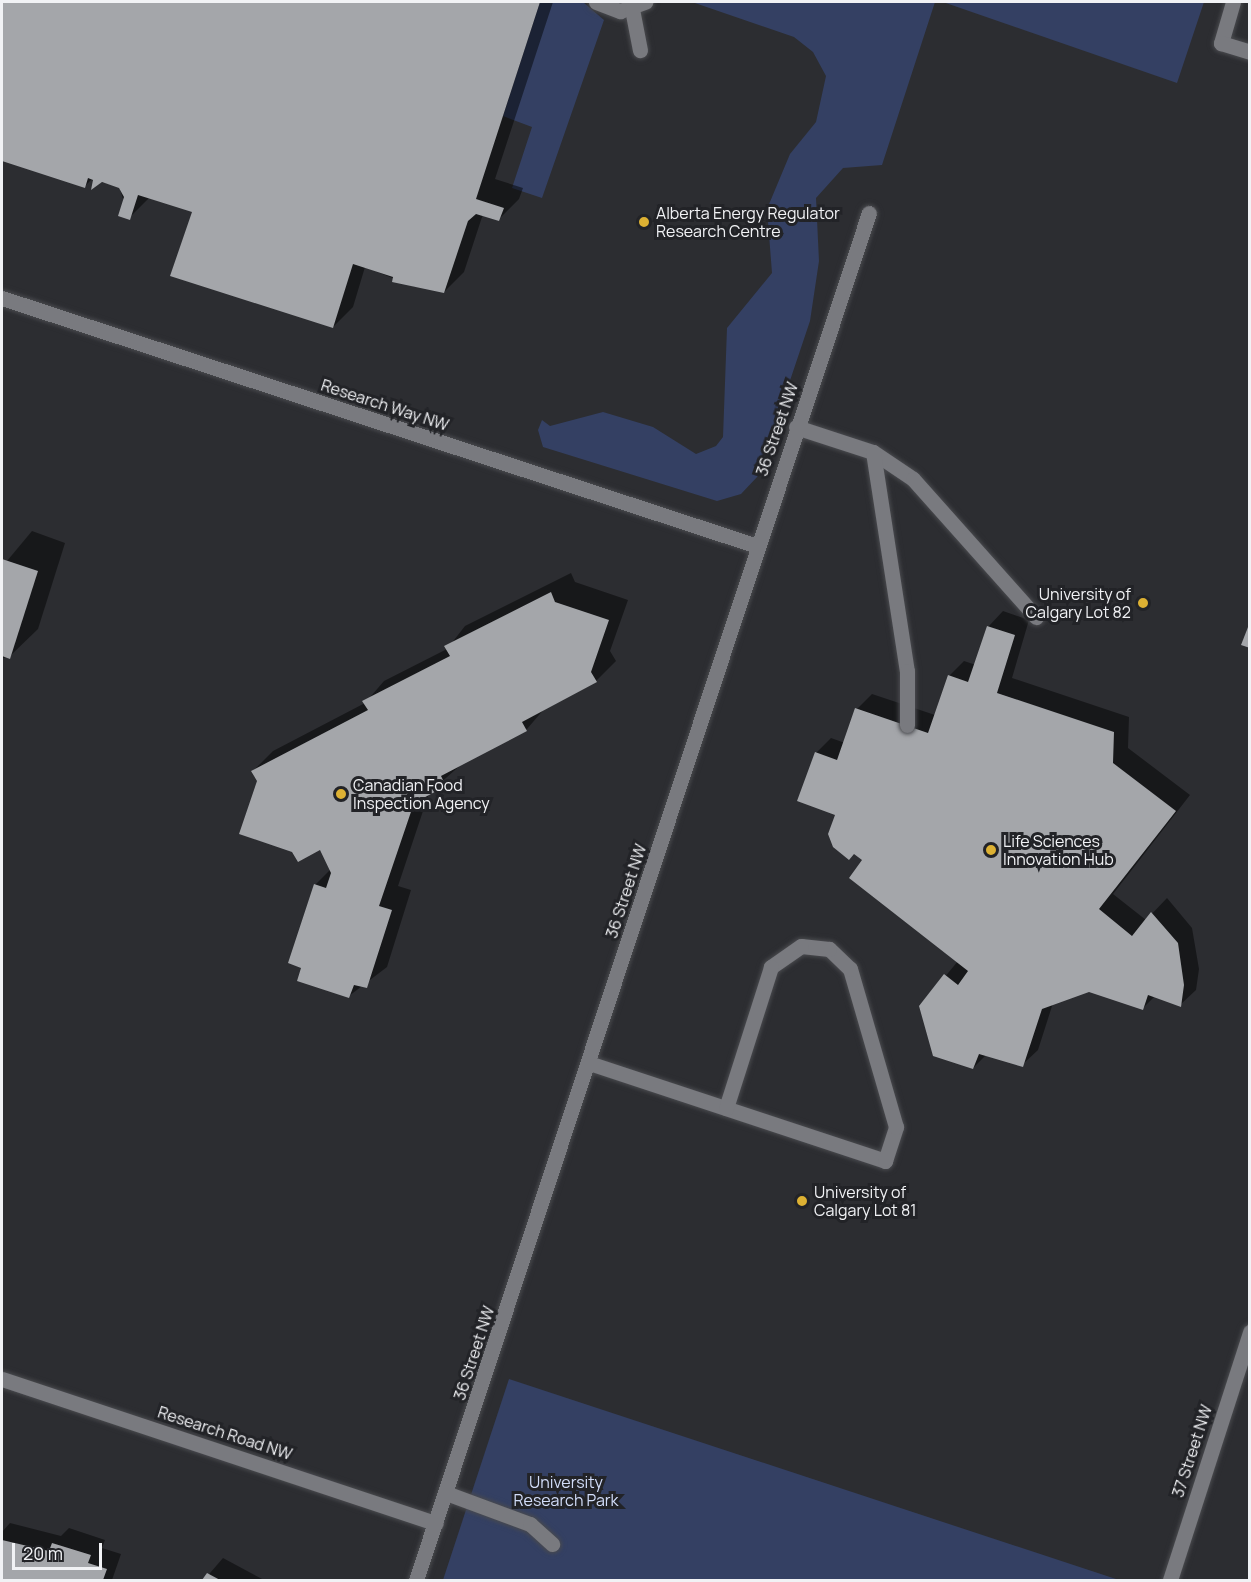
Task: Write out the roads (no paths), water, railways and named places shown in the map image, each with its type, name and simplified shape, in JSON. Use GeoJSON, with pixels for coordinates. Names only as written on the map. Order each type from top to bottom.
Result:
{"type":"FeatureCollection","features":[{"type":"Feature","properties":{"kind":"street"},"geometry":{"type":"LineString","coordinates":[[596,2],[608,9],[639,5],[640,50]]}},
{"type":"Feature","properties":{"kind":"street"},"geometry":{"type":"LineString","coordinates":[[1233,2],[1221,43],[1250,52]]}},
{"type":"Feature","properties":{"kind":"street","name":"36 Street NW"},"geometry":{"type":"LineString","coordinates":[[416,1581],[589,1063],[796,427],[869,213]]}},
{"type":"Feature","properties":{"kind":"street","name":"Research Way NW"},"geometry":{"type":"LineString","coordinates":[[2,298],[757,546]]}},
{"type":"Feature","properties":{"kind":"street"},"geometry":{"type":"LineString","coordinates":[[796,427],[873,452],[913,479],[1036,617]]}},
{"type":"Feature","properties":{"kind":"street"},"geometry":{"type":"LineString","coordinates":[[873,452],[907,671],[907,725]]}},
{"type":"Feature","properties":{"kind":"street"},"geometry":{"type":"LineString","coordinates":[[589,1063],[885,1161],[896,1127],[850,969],[829,949],[801,946],[771,968],[726,1108]]}},
{"type":"Feature","properties":{"kind":"street","name":"37 Street NW"},"geometry":{"type":"LineString","coordinates":[[1170,1581],[1250,1332]]}},
{"type":"Feature","properties":{"kind":"street","name":"Research Road NW"},"geometry":{"type":"LineString","coordinates":[[2,1379],[436,1522]]}},
{"type":"Feature","properties":{"kind":"street"},"geometry":{"type":"LineString","coordinates":[[446,1493],[530,1524],[552,1544]]}},
{"type":"Feature","properties":{"kind":"place","name":"Alberta Energy Regulator Research Centre"},"geometry":{"type":"Point","coordinates":[644,222]}},
{"type":"Feature","properties":{"kind":"place","name":"University of Calgary Lot 82"},"geometry":{"type":"Point","coordinates":[1143,603]}},
{"type":"Feature","properties":{"kind":"place","name":"Canadian Food Inspection Agency"},"geometry":{"type":"Point","coordinates":[341,794]}},
{"type":"Feature","properties":{"kind":"place","name":"Life Sciences Innovation Hub"},"geometry":{"type":"Point","coordinates":[991,850]}},
{"type":"Feature","properties":{"kind":"place","name":"University of Calgary Lot 81"},"geometry":{"type":"Point","coordinates":[802,1201]}},
{"type":"Feature","properties":{"kind":"park label","name":"University Research Park"},"geometry":{"type":"Point","coordinates":[566,1491]}}]}
